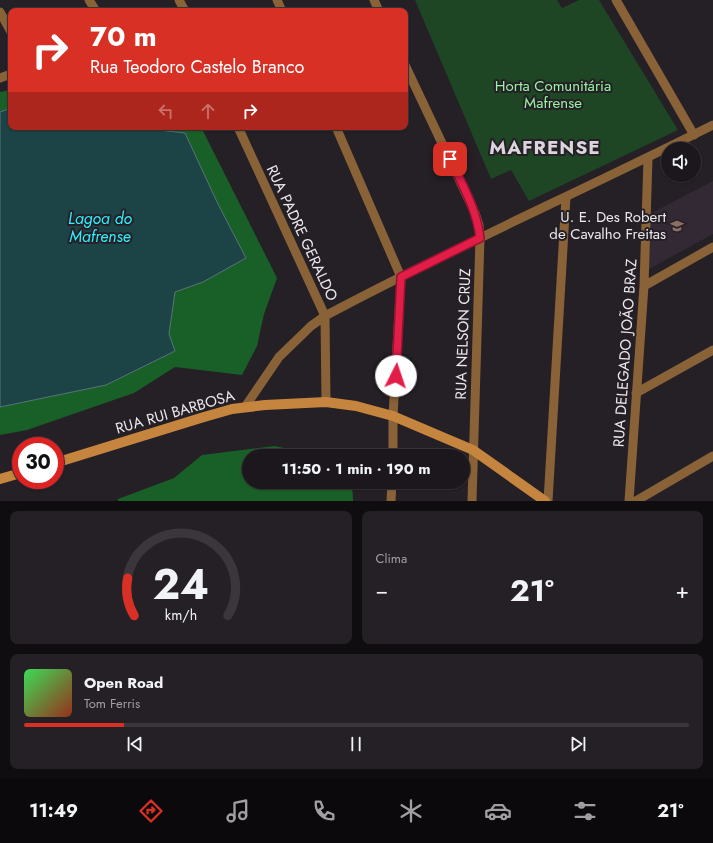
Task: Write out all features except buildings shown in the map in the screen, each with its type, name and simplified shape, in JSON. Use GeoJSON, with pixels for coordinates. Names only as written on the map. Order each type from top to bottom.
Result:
{"type":"FeatureCollection","features":[{"type":"Feature","properties":{"kind":"street"},"geometry":{"type":"LineString","coordinates":[[616,0],[694,135]]}},
{"type":"Feature","properties":{"kind":"street"},"geometry":{"type":"LineString","coordinates":[[0,12],[8,27]]}},
{"type":"Feature","properties":{"kind":"street","name":"RUA NELSON CRUZ"},"geometry":{"type":"LineString","coordinates":[[408,71],[475,213],[479,225],[480,238],[472,501]]}},
{"type":"Feature","properties":{"kind":"street"},"geometry":{"type":"LineString","coordinates":[[245,407],[279,357],[297,339],[325,316],[480,238],[648,158],[713,125]]}},
{"type":"Feature","properties":{"kind":"street","name":"RUA PADRE GERALDO"},"geometry":{"type":"LineString","coordinates":[[239,130],[325,316],[326,402]]}},
{"type":"Feature","properties":{"kind":"street"},"geometry":{"type":"LineString","coordinates":[[337,130],[401,277],[393,416],[393,449]]}},
{"type":"Feature","properties":{"kind":"street","name":"RUA DELEGADO JOÃO BRAZ"},"geometry":{"type":"LineString","coordinates":[[629,501],[644,286],[648,158]]}},
{"type":"Feature","properties":{"kind":"street"},"geometry":{"type":"LineString","coordinates":[[548,501],[566,197]]}},
{"type":"Feature","properties":{"kind":"street"},"geometry":{"type":"LineString","coordinates":[[644,286],[713,248]]}},
{"type":"Feature","properties":{"kind":"street"},"geometry":{"type":"LineString","coordinates":[[636,393],[713,350]]}},
{"type":"Feature","properties":{"kind":"street","name":"RUA RUI BARBOSA"},"geometry":{"type":"LineString","coordinates":[[64,460],[204,417],[245,407],[326,402],[356,406],[393,416],[473,450],[545,501]]}},
{"type":"Feature","properties":{"kind":"street"},"geometry":{"type":"LineString","coordinates":[[636,501],[713,456]]}},
{"type":"Feature","properties":{"kind":"street"},"geometry":{"type":"LineString","coordinates":[[0,480],[12,476]]}},
{"type":"Feature","properties":{"kind":"street"},"geometry":{"type":"LineString","coordinates":[[392,489],[392,501]]}},
{"type":"Feature","properties":{"kind":"shaded area","name":"U. E. Des Robert de Cavalho Freitas"},"geometry":{"type":"Polygon","coordinates":[[[713,181],[713,234],[640,274],[642,218],[713,181]]]}},
{"type":"Feature","properties":{"kind":"green space","name":"Horta Comunitária Mafrense"},"geometry":{"type":"Polygon","coordinates":[[[415,0],[557,0],[562,8],[579,0],[599,0],[678,130],[529,201],[511,170],[491,179],[415,0]]]}},
{"type":"Feature","properties":{"kind":"green space"},"geometry":{"type":"Polygon","coordinates":[[[8,91],[8,109],[0,112],[0,92],[8,91]]]}},
{"type":"Feature","properties":{"kind":"green space"},"geometry":{"type":"Polygon","coordinates":[[[158,130],[203,130],[277,278],[264,314],[257,346],[242,375],[175,367],[134,393],[27,430],[0,435],[0,407],[106,385],[175,351],[169,334],[175,292],[203,282],[246,258],[218,204],[185,133],[158,130]]]}},
{"type":"Feature","properties":{"kind":"green space"},"geometry":{"type":"Polygon","coordinates":[[[275,446],[289,449],[251,449],[275,446]]]}},
{"type":"Feature","properties":{"kind":"green space"},"geometry":{"type":"Polygon","coordinates":[[[242,450],[242,489],[352,489],[353,501],[118,501],[118,499],[174,478],[202,455],[242,450]]]}},
{"type":"Feature","properties":{"kind":"water","name":"Lagoa do Mafrense"},"geometry":{"type":"Polygon","coordinates":[[[8,109],[8,130],[158,130],[185,133],[218,204],[246,258],[203,282],[175,292],[169,334],[175,351],[106,385],[0,407],[0,112],[8,109]]]}},
{"type":"Feature","properties":{"kind":"place","name":"U. E. Des Robert de Cavalho Freitas"},"geometry":{"type":"Point","coordinates":[677,226]}},
{"type":"Feature","properties":{"kind":"district","name":"MAFRENSE"},"geometry":{"type":"Point","coordinates":[545,147]}},
{"type":"Feature","properties":{"kind":"route"},"geometry":{"type":"LineString","coordinates":[[396,376],[401,277],[480,238],[479,225],[475,213],[450,159]]}}]}
